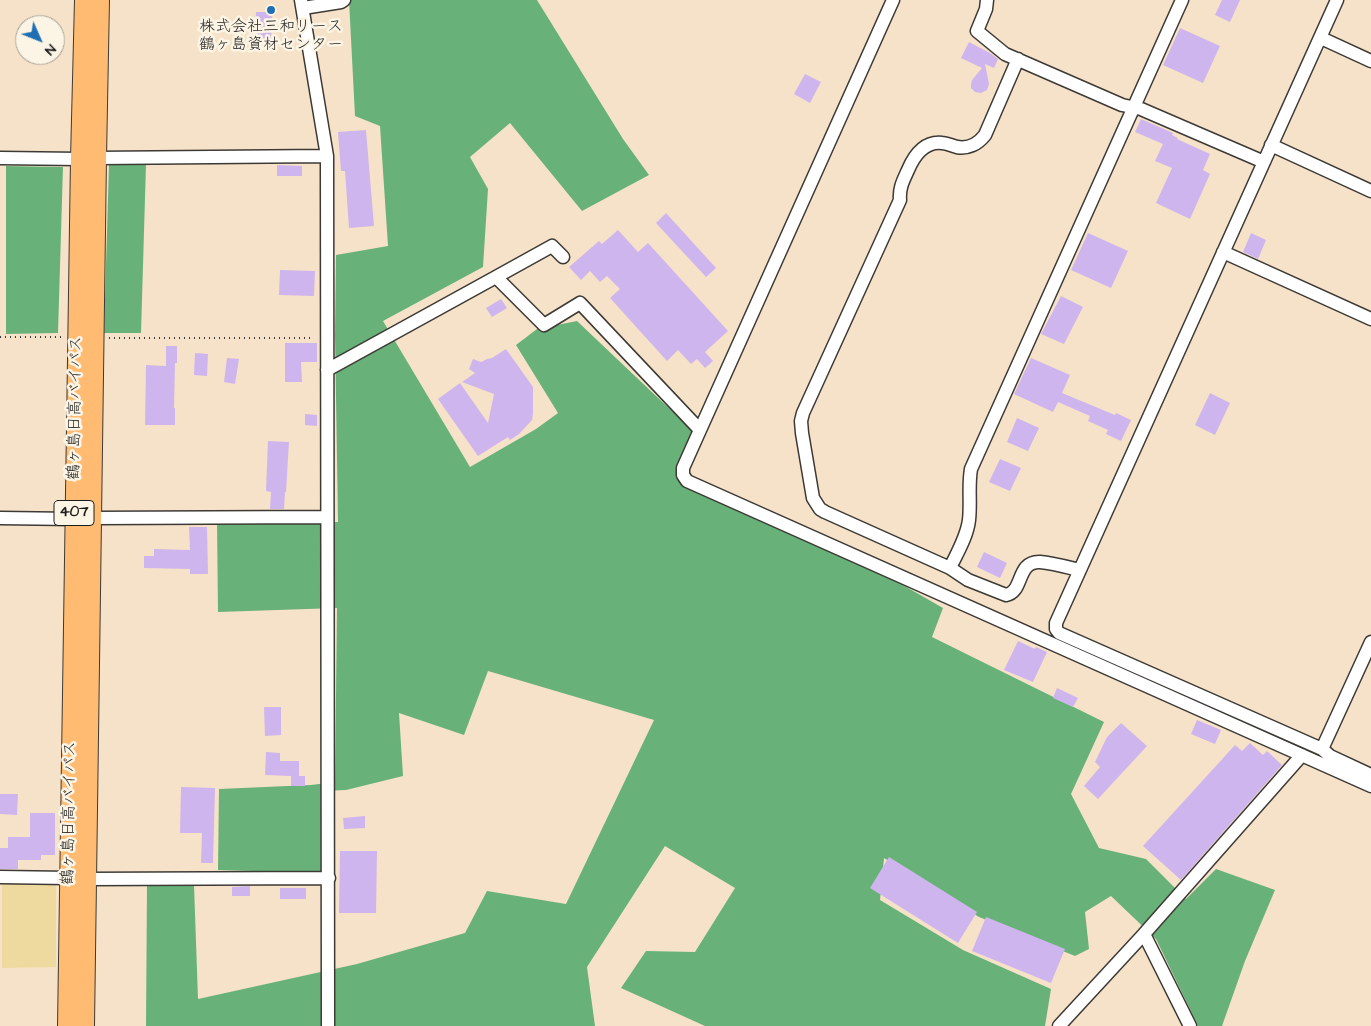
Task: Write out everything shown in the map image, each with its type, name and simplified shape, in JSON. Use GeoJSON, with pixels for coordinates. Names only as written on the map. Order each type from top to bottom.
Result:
{"type":"FeatureCollection","features":[{"type":"Feature","properties":{"kind":"highway","name":"鶴ヶ島日高バイパス"},"geometry":{"type":"LineString","coordinates":[[67,1026],[69,878],[83,518],[86,337],[88,159],[84,0]]}},
{"type":"Feature","properties":{"kind":"highway","name":"鶴ヶ島日高バイパス"},"geometry":{"type":"LineString","coordinates":[[88,159],[100,0]]}},
{"type":"Feature","properties":{"kind":"highway","name":"鶴ヶ島日高バイパス"},"geometry":{"type":"LineString","coordinates":[[83,518],[86,879],[85,1026]]}},
{"type":"Feature","properties":{"kind":"street"},"geometry":{"type":"LineString","coordinates":[[328,1026],[327,156],[302,4],[341,2],[344,0]]}},
{"type":"Feature","properties":{"kind":"street"},"geometry":{"type":"LineString","coordinates":[[893,0],[683,468],[683,475],[687,481],[1371,786]]}},
{"type":"Feature","properties":{"kind":"street"},"geometry":{"type":"LineString","coordinates":[[987,0],[986,9],[977,31],[1005,54],[1122,106],[1141,109],[1264,162]]}},
{"type":"Feature","properties":{"kind":"street"},"geometry":{"type":"LineString","coordinates":[[950,568],[967,532],[971,469],[1182,0]]}},
{"type":"Feature","properties":{"kind":"street"},"geometry":{"type":"LineString","coordinates":[[1337,0],[1079,570],[1056,623],[1056,629],[1059,633],[1322,749],[1330,756],[1371,775]]}},
{"type":"Feature","properties":{"kind":"street"},"geometry":{"type":"LineString","coordinates":[[1320,38],[1371,61]]}},
{"type":"Feature","properties":{"kind":"street"},"geometry":{"type":"LineString","coordinates":[[1018,59],[981,140],[964,147],[943,142],[936,143],[923,148],[913,158],[900,190],[900,200],[803,413],[801,421],[802,433],[814,498],[825,512],[950,568],[968,580],[1006,595],[1014,591],[1024,569],[1033,563],[1040,562],[1079,570]]}},
{"type":"Feature","properties":{"kind":"street"},"geometry":{"type":"LineString","coordinates":[[1271,145],[1371,190]]}},
{"type":"Feature","properties":{"kind":"street"},"geometry":{"type":"LineString","coordinates":[[0,158],[88,159],[327,156]]}},
{"type":"Feature","properties":{"kind":"street"},"geometry":{"type":"LineString","coordinates":[[327,370],[552,246],[563,257]]}},
{"type":"Feature","properties":{"kind":"street"},"geometry":{"type":"LineString","coordinates":[[1223,252],[1371,319]]}},
{"type":"Feature","properties":{"kind":"street"},"geometry":{"type":"LineString","coordinates":[[496,277],[544,325],[580,302],[700,430]]}},
{"type":"Feature","properties":{"kind":"street"},"geometry":{"type":"LineString","coordinates":[[0,518],[327,517]]}},
{"type":"Feature","properties":{"kind":"street"},"geometry":{"type":"LineString","coordinates":[[1322,749],[1371,642]]}},
{"type":"Feature","properties":{"kind":"street"},"geometry":{"type":"LineString","coordinates":[[1059,1026],[1144,934],[1302,755]]}},
{"type":"Feature","properties":{"kind":"street"},"geometry":{"type":"LineString","coordinates":[[0,877],[69,878]]}},
{"type":"Feature","properties":{"kind":"street"},"geometry":{"type":"LineString","coordinates":[[86,879],[329,878]]}},
{"type":"Feature","properties":{"kind":"street"},"geometry":{"type":"LineString","coordinates":[[1144,934],[1190,1026]]}},
{"type":"Feature","properties":{"kind":"path"},"geometry":{"type":"LineString","coordinates":[[0,337],[327,338]]}},
{"type":"Feature","properties":{"kind":"green space"},"geometry":{"type":"Polygon","coordinates":[[[349,0],[537,0],[623,139],[649,175],[582,211],[510,123],[470,157],[488,189],[483,267],[383,321],[470,467],[536,429],[558,413],[516,345],[537,329],[577,321],[694,432],[677,479],[880,572],[943,608],[932,637],[1104,722],[1071,794],[1099,848],[1146,859],[1186,899],[1216,869],[1275,890],[1245,961],[1222,1026],[1198,1026],[1156,939],[1111,896],[1085,912],[1089,949],[1075,956],[979,917],[884,858],[880,900],[963,950],[1051,989],[1045,1026],[705,1026],[621,988],[646,951],[695,952],[735,888],[665,846],[587,967],[595,1026],[146,1026],[147,884],[194,885],[198,999],[357,964],[465,933],[487,891],[566,904],[654,720],[488,671],[464,735],[399,713],[403,776],[346,790],[322,791],[321,873],[218,870],[219,789],[311,785],[335,782],[337,608],[218,612],[217,522],[338,522],[335,334],[336,255],[388,246],[380,126],[355,116],[349,0]]]}},
{"type":"Feature","properties":{"kind":"green space"},"geometry":{"type":"Polygon","coordinates":[[[109,164],[146,164],[141,333],[104,333],[109,164]]]}},
{"type":"Feature","properties":{"kind":"green space"},"geometry":{"type":"Polygon","coordinates":[[[6,166],[63,167],[58,333],[6,334],[6,166]]]}},
{"type":"Feature","properties":{"kind":"sand"},"geometry":{"type":"Polygon","coordinates":[[[56,883],[56,967],[2,968],[2,884],[56,883]]]}},
{"type":"Feature","properties":{"kind":"building"},"geometry":{"type":"Polygon","coordinates":[[[1222,0],[1240,0],[1230,22],[1215,15],[1222,0]]]}},
{"type":"Feature","properties":{"kind":"building"},"geometry":{"type":"Polygon","coordinates":[[[256,12],[272,12],[271,39],[255,39],[256,12]]]}},
{"type":"Feature","properties":{"kind":"building"},"geometry":{"type":"Polygon","coordinates":[[[1180,28],[1220,46],[1203,83],[1163,65],[1180,28]]]}},
{"type":"Feature","properties":{"kind":"building"},"geometry":{"type":"Polygon","coordinates":[[[969,42],[998,59],[994,68],[985,64],[989,84],[987,90],[981,93],[975,92],[971,85],[972,80],[982,68],[961,58],[969,42]]]}},
{"type":"Feature","properties":{"kind":"building"},"geometry":{"type":"Polygon","coordinates":[[[805,74],[821,82],[810,103],[794,94],[805,74]]]}},
{"type":"Feature","properties":{"kind":"building"},"geometry":{"type":"Polygon","coordinates":[[[1141,119],[1173,133],[1172,135],[1177,139],[1210,154],[1203,170],[1210,174],[1190,219],[1156,203],[1172,168],[1155,161],[1163,144],[1135,132],[1141,119]]]}},
{"type":"Feature","properties":{"kind":"building"},"geometry":{"type":"Polygon","coordinates":[[[366,130],[374,226],[349,228],[345,171],[341,171],[338,132],[366,130]]]}},
{"type":"Feature","properties":{"kind":"building"},"geometry":{"type":"Polygon","coordinates":[[[277,165],[302,166],[302,176],[277,176],[277,165]]]}},
{"type":"Feature","properties":{"kind":"building"},"geometry":{"type":"Polygon","coordinates":[[[666,213],[716,268],[706,277],[656,223],[666,213]]]}},
{"type":"Feature","properties":{"kind":"building"},"geometry":{"type":"Polygon","coordinates":[[[618,230],[638,252],[648,243],[728,331],[705,352],[713,361],[705,368],[697,359],[691,364],[678,350],[667,361],[610,298],[620,289],[607,276],[600,282],[590,271],[581,280],[569,267],[599,241],[602,244],[618,230]]]}},
{"type":"Feature","properties":{"kind":"building"},"geometry":{"type":"Polygon","coordinates":[[[1088,233],[1128,251],[1111,288],[1071,270],[1088,233]]]}},
{"type":"Feature","properties":{"kind":"building"},"geometry":{"type":"Polygon","coordinates":[[[1251,233],[1266,240],[1258,259],[1243,252],[1251,233]]]}},
{"type":"Feature","properties":{"kind":"building"},"geometry":{"type":"Polygon","coordinates":[[[280,270],[315,271],[314,296],[279,295],[280,270]]]}},
{"type":"Feature","properties":{"kind":"building"},"geometry":{"type":"Polygon","coordinates":[[[1061,296],[1083,307],[1064,344],[1041,334],[1061,296]]]}},
{"type":"Feature","properties":{"kind":"building"},"geometry":{"type":"Polygon","coordinates":[[[501,299],[507,308],[492,317],[486,308],[501,299]]]}},
{"type":"Feature","properties":{"kind":"building"},"geometry":{"type":"Polygon","coordinates":[[[285,343],[317,343],[317,362],[301,362],[302,382],[285,382],[285,343]]]}},
{"type":"Feature","properties":{"kind":"building"},"geometry":{"type":"Polygon","coordinates":[[[166,346],[177,346],[177,363],[175,363],[175,425],[145,425],[146,365],[166,366],[166,346]]]}},
{"type":"Feature","properties":{"kind":"building"},"geometry":{"type":"Polygon","coordinates":[[[506,349],[533,387],[532,420],[519,434],[510,440],[508,437],[478,456],[438,399],[460,383],[488,423],[494,394],[462,382],[475,373],[469,369],[473,359],[481,362],[492,358],[506,349]]]}},
{"type":"Feature","properties":{"kind":"building"},"geometry":{"type":"Polygon","coordinates":[[[195,353],[208,354],[207,376],[194,375],[195,353]]]}},
{"type":"Feature","properties":{"kind":"building"},"geometry":{"type":"Polygon","coordinates":[[[227,358],[239,359],[235,384],[224,382],[227,358]]]}},
{"type":"Feature","properties":{"kind":"building"},"geometry":{"type":"Polygon","coordinates":[[[1031,358],[1070,375],[1062,393],[1131,420],[1121,441],[1106,434],[1108,430],[1088,421],[1090,416],[1058,402],[1053,412],[1014,394],[1031,358]]]}},
{"type":"Feature","properties":{"kind":"building"},"geometry":{"type":"Polygon","coordinates":[[[1210,393],[1230,403],[1215,435],[1195,425],[1210,393]]]}},
{"type":"Feature","properties":{"kind":"building"},"geometry":{"type":"Polygon","coordinates":[[[305,414],[317,415],[317,426],[305,425],[305,414]]]}},
{"type":"Feature","properties":{"kind":"building"},"geometry":{"type":"Polygon","coordinates":[[[1017,418],[1039,428],[1028,451],[1007,442],[1017,418]]]}},
{"type":"Feature","properties":{"kind":"building"},"geometry":{"type":"Polygon","coordinates":[[[268,441],[289,442],[284,509],[270,509],[271,492],[266,491],[268,441]]]}},
{"type":"Feature","properties":{"kind":"building"},"geometry":{"type":"Polygon","coordinates":[[[1000,459],[1021,468],[1010,491],[989,482],[1000,459]]]}},
{"type":"Feature","properties":{"kind":"building"},"geometry":{"type":"Polygon","coordinates":[[[189,527],[207,527],[208,574],[190,574],[190,569],[144,568],[144,556],[154,556],[154,549],[190,550],[189,527]]]}},
{"type":"Feature","properties":{"kind":"building"},"geometry":{"type":"Polygon","coordinates":[[[984,552],[1007,563],[1000,578],[977,567],[984,552]]]}},
{"type":"Feature","properties":{"kind":"building"},"geometry":{"type":"Polygon","coordinates":[[[1018,641],[1047,652],[1033,682],[1004,670],[1018,641]]]}},
{"type":"Feature","properties":{"kind":"building"},"geometry":{"type":"Polygon","coordinates":[[[1057,688],[1078,698],[1073,707],[1053,698],[1057,688]]]}},
{"type":"Feature","properties":{"kind":"building"},"geometry":{"type":"Polygon","coordinates":[[[264,707],[281,707],[281,735],[265,736],[264,707]]]}},
{"type":"Feature","properties":{"kind":"building"},"geometry":{"type":"Polygon","coordinates":[[[1197,720],[1221,730],[1215,744],[1191,734],[1197,720]]]}},
{"type":"Feature","properties":{"kind":"building"},"geometry":{"type":"Polygon","coordinates":[[[1121,723],[1147,746],[1098,799],[1084,786],[1100,767],[1095,762],[1107,737],[1121,723]]]}},
{"type":"Feature","properties":{"kind":"building"},"geometry":{"type":"Polygon","coordinates":[[[1250,743],[1263,755],[1267,751],[1282,765],[1181,880],[1143,846],[1235,745],[1242,751],[1250,743]]]}},
{"type":"Feature","properties":{"kind":"building"},"geometry":{"type":"Polygon","coordinates":[[[266,752],[280,753],[280,761],[299,761],[299,776],[305,776],[305,786],[291,786],[291,776],[265,775],[266,752]]]}},
{"type":"Feature","properties":{"kind":"building"},"geometry":{"type":"Polygon","coordinates":[[[181,787],[215,788],[213,863],[201,863],[202,833],[180,833],[181,787]]]}},
{"type":"Feature","properties":{"kind":"building"},"geometry":{"type":"Polygon","coordinates":[[[0,794],[18,794],[17,815],[0,814],[0,794]]]}},
{"type":"Feature","properties":{"kind":"building"},"geometry":{"type":"Polygon","coordinates":[[[30,813],[55,813],[55,855],[41,855],[41,860],[18,860],[18,869],[0,869],[0,848],[8,848],[8,837],[30,837],[30,813]]]}},
{"type":"Feature","properties":{"kind":"building"},"geometry":{"type":"Polygon","coordinates":[[[365,816],[365,828],[344,829],[343,818],[365,816]]]}},
{"type":"Feature","properties":{"kind":"building"},"geometry":{"type":"Polygon","coordinates":[[[340,851],[377,851],[376,913],[339,913],[340,851]]]}},
{"type":"Feature","properties":{"kind":"building"},"geometry":{"type":"Polygon","coordinates":[[[889,857],[977,912],[958,943],[870,888],[889,857]]]}},
{"type":"Feature","properties":{"kind":"building"},"geometry":{"type":"Polygon","coordinates":[[[250,886],[250,896],[232,896],[232,887],[250,886]]]}},
{"type":"Feature","properties":{"kind":"building"},"geometry":{"type":"Polygon","coordinates":[[[280,888],[306,888],[306,899],[280,899],[280,888]]]}},
{"type":"Feature","properties":{"kind":"building"},"geometry":{"type":"Polygon","coordinates":[[[986,917],[1065,949],[1051,983],[972,951],[986,917]]]}},
{"type":"Feature","properties":{"kind":"place","name":"株式会社三和リース 鶴ヶ島資材センター"},"geometry":{"type":"Point","coordinates":[271,10]}}]}
